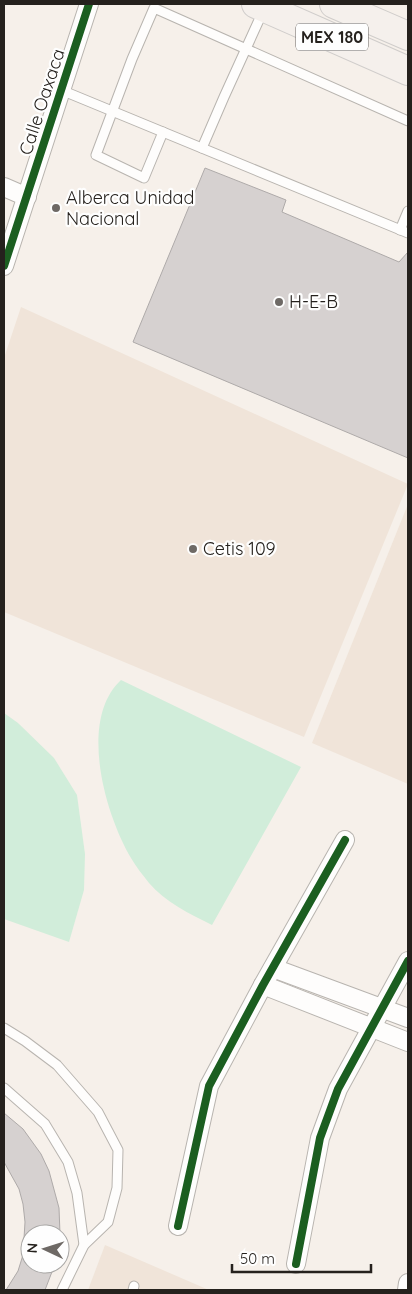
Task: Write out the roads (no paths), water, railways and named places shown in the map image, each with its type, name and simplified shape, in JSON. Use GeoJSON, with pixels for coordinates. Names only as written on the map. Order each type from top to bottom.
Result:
{"type":"FeatureCollection","features":[{"type":"Feature","properties":{"kind":"main road","name":"MEX 180"},"geometry":{"type":"LineString","coordinates":[[334,4],[408,36]]}},
{"type":"Feature","properties":{"kind":"main road","name":"MEX 180"},"geometry":{"type":"LineString","coordinates":[[262,5],[408,71]]}},
{"type":"Feature","properties":{"kind":"street","name":"Calle Oaxaca"},"geometry":{"type":"LineString","coordinates":[[4,266],[90,4]]}},
{"type":"Feature","properties":{"kind":"street"},"geometry":{"type":"LineString","coordinates":[[4,186],[27,196]]}},
{"type":"Feature","properties":{"kind":"street"},"geometry":{"type":"LineString","coordinates":[[178,1226],[209,1086],[263,985],[346,840]]}},
{"type":"Feature","properties":{"kind":"street"},"geometry":{"type":"LineString","coordinates":[[296,1264],[320,1138],[338,1089],[408,961]]}},
{"type":"Feature","properties":{"kind":"street"},"geometry":{"type":"LineString","coordinates":[[273,968],[408,1018]]}},
{"type":"Feature","properties":{"kind":"street"},"geometry":{"type":"LineString","coordinates":[[263,985],[408,1042]]}},
{"type":"Feature","properties":{"kind":"street"},"geometry":{"type":"LineString","coordinates":[[407,1290],[408,1283]]}},
{"type":"Feature","properties":{"kind":"lane"},"geometry":{"type":"LineString","coordinates":[[202,148],[262,5]]}},
{"type":"Feature","properties":{"kind":"lane"},"geometry":{"type":"LineString","coordinates":[[163,132],[144,178],[96,155],[112,110],[154,8],[408,122]]}},
{"type":"Feature","properties":{"kind":"lane"},"geometry":{"type":"LineString","coordinates":[[61,90],[404,232],[408,211]]}},
{"type":"Feature","properties":{"kind":"lane"},"geometry":{"type":"LineString","coordinates":[[4,1028],[25,1040],[57,1065],[98,1112],[118,1150],[118,1188],[108,1222],[84,1245],[62,1290]]}},
{"type":"Feature","properties":{"kind":"lane"},"geometry":{"type":"LineString","coordinates":[[4,1088],[45,1124],[68,1162],[77,1193],[84,1245]]}},
{"type":"Feature","properties":{"kind":"place","name":"Alberca Unidad Nacional"},"geometry":{"type":"Point","coordinates":[56,208]}},
{"type":"Feature","properties":{"kind":"place","name":"H-E-B"},"geometry":{"type":"Point","coordinates":[279,302]}},
{"type":"Feature","properties":{"kind":"place","name":"Cetis 109"},"geometry":{"type":"Point","coordinates":[193,549]}}]}
